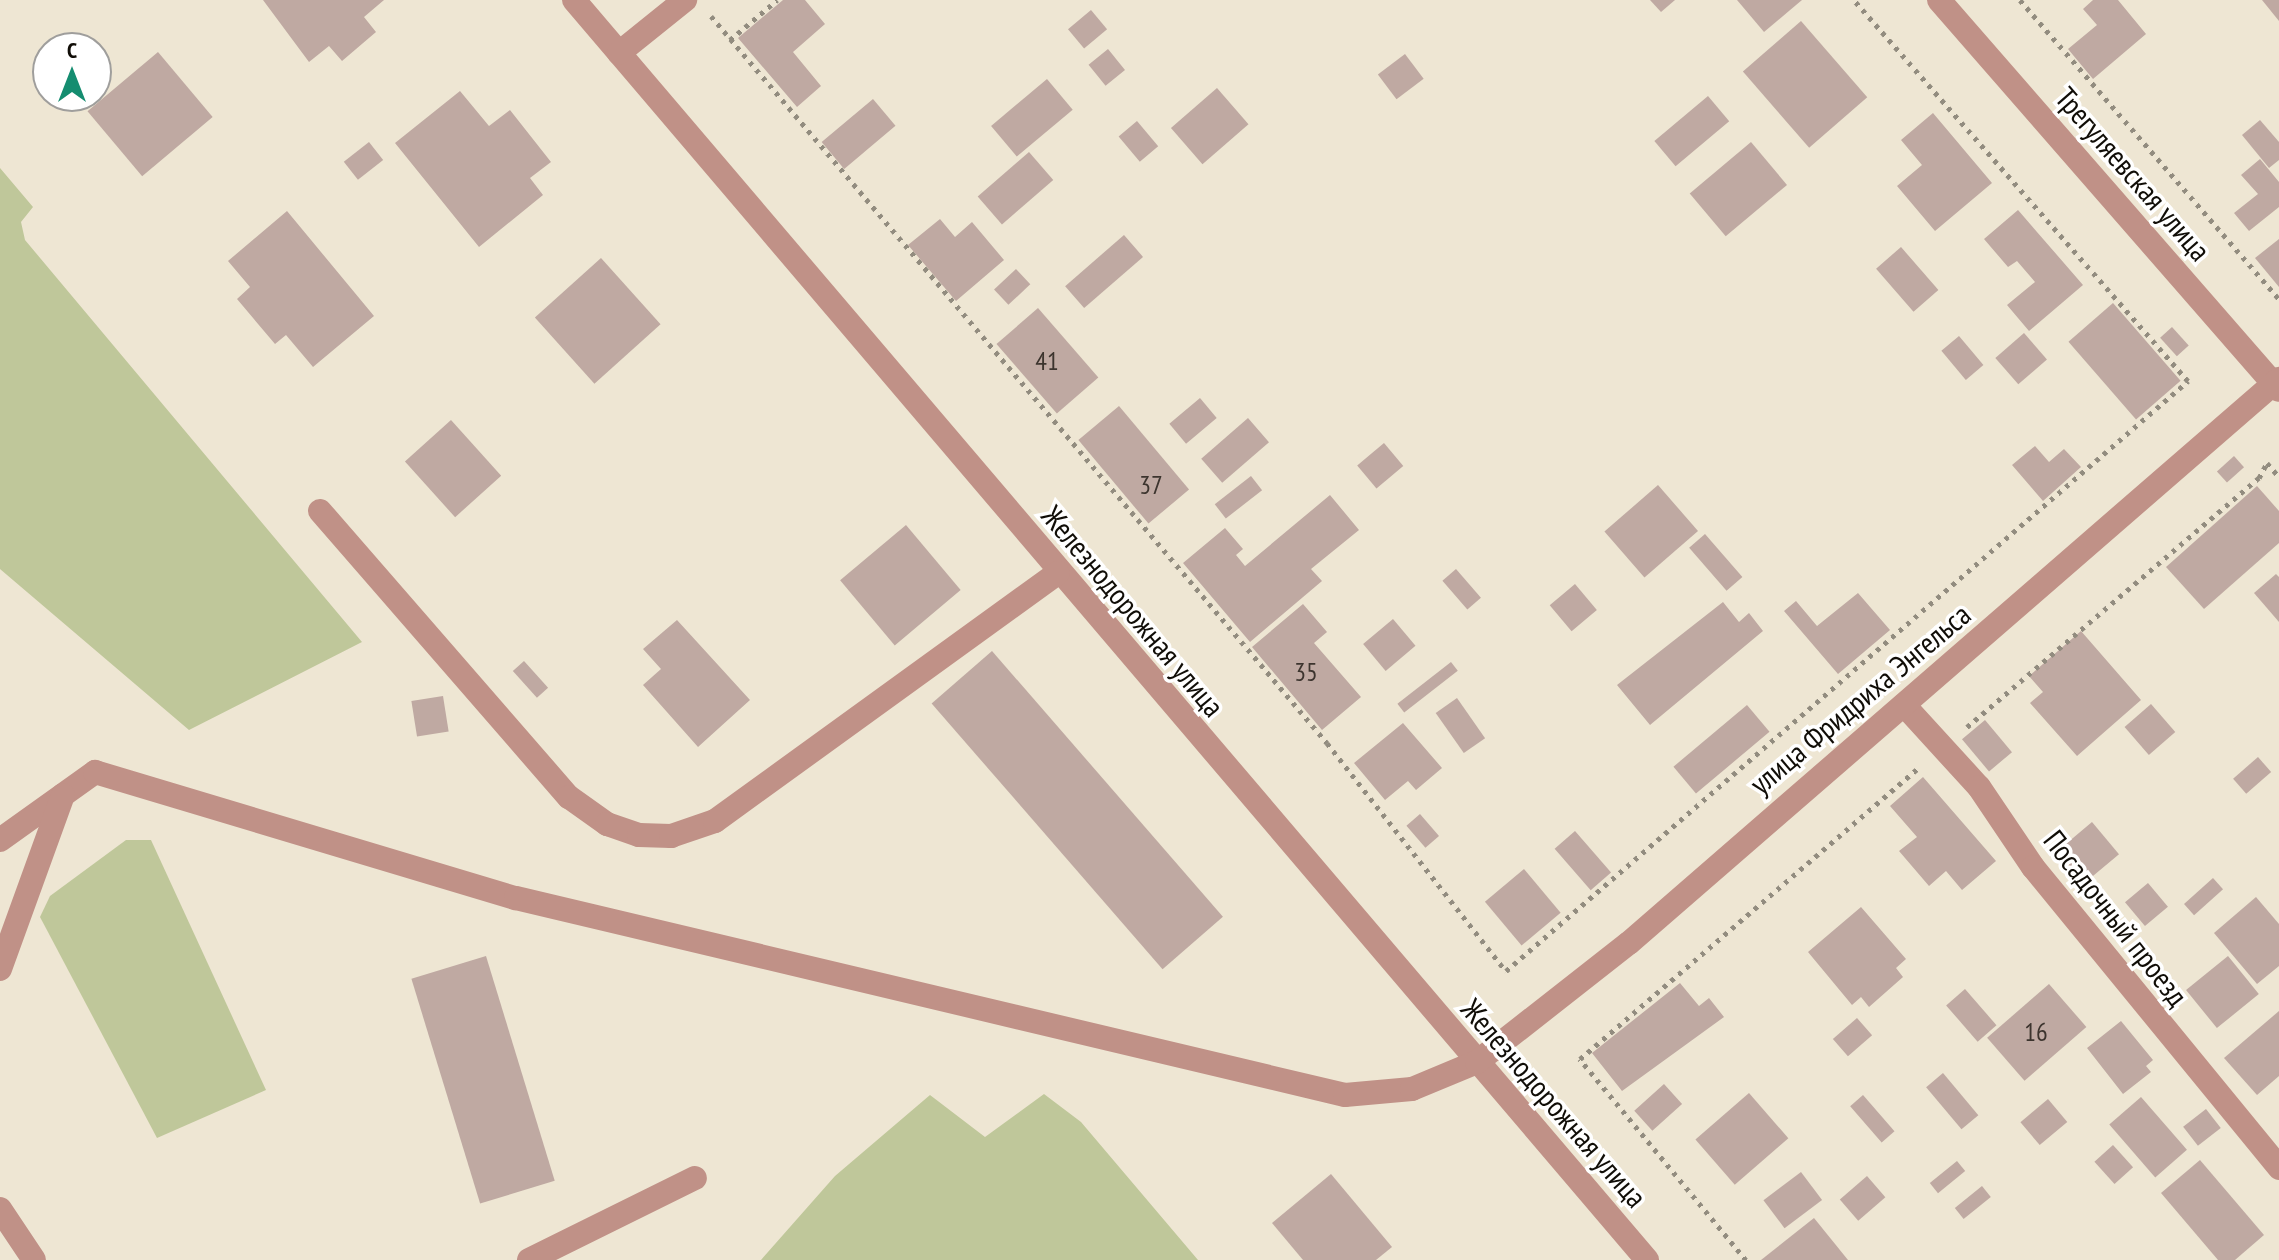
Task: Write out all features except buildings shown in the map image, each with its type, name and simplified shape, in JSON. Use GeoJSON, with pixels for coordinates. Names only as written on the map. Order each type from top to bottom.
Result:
{"type":"FeatureCollection","features":[{"type":"Feature","properties":{"kind":"street","name":"Железнодорожная улица"},"geometry":{"type":"LineString","coordinates":[[574,0],[1058,573],[1647,1260]]}},
{"type":"Feature","properties":{"kind":"street","name":"Трегуляевская улица"},"geometry":{"type":"LineString","coordinates":[[1939,0],[2277,384]]}},
{"type":"Feature","properties":{"kind":"street"},"geometry":{"type":"LineString","coordinates":[[619,53],[695,5]]}},
{"type":"Feature","properties":{"kind":"street","name":"улица Фридриха Энгельса"},"geometry":{"type":"LineString","coordinates":[[63,795],[95,772],[516,898],[1345,1095],[1412,1089],[1477,1062],[1629,943],[2277,384]]}},
{"type":"Feature","properties":{"kind":"street"},"geometry":{"type":"LineString","coordinates":[[320,511],[569,797],[607,824],[639,835],[671,836],[715,821],[1058,573]]}},
{"type":"Feature","properties":{"kind":"street","name":"Посадочный проезд"},"geometry":{"type":"LineString","coordinates":[[1904,705],[1979,787],[2033,867],[2279,1168]]}},
{"type":"Feature","properties":{"kind":"street"},"geometry":{"type":"LineString","coordinates":[[0,840],[63,795]]}},
{"type":"Feature","properties":{"kind":"street"},"geometry":{"type":"LineString","coordinates":[[0,969],[63,795]]}},
{"type":"Feature","properties":{"kind":"street"},"geometry":{"type":"LineString","coordinates":[[529,1260],[695,1178]]}},
{"type":"Feature","properties":{"kind":"street"},"geometry":{"type":"LineString","coordinates":[[0,1209],[34,1260]]}},
{"type":"Feature","properties":{"kind":"path"},"geometry":{"type":"LineString","coordinates":[[730,40],[777,0]]}},
{"type":"Feature","properties":{"kind":"path"},"geometry":{"type":"LineString","coordinates":[[695,5],[730,40],[1327,743],[1506,971],[2188,381],[1854,0]]}},
{"type":"Feature","properties":{"kind":"path"},"geometry":{"type":"LineString","coordinates":[[2020,0],[2279,299]]}},
{"type":"Feature","properties":{"kind":"path"},"geometry":{"type":"LineString","coordinates":[[2267,463],[2279,477]]}},
{"type":"Feature","properties":{"kind":"path"},"geometry":{"type":"LineString","coordinates":[[1580,1059],[1746,1260]]}},
{"type":"Feature","properties":{"kind":"green space"},"geometry":{"type":"Polygon","coordinates":[[[0,168],[33,207],[21,222],[25,240],[362,642],[189,730],[0,569],[0,168]]]}},
{"type":"Feature","properties":{"kind":"green space"},"geometry":{"type":"Polygon","coordinates":[[[126,840],[151,840],[266,1090],[157,1138],[40,917],[50,896],[126,840]]]}},
{"type":"Feature","properties":{"kind":"green space"},"geometry":{"type":"Polygon","coordinates":[[[1044,1094],[1081,1122],[1198,1260],[761,1260],[835,1176],[930,1095],[985,1137],[1044,1094]]]}}]}
